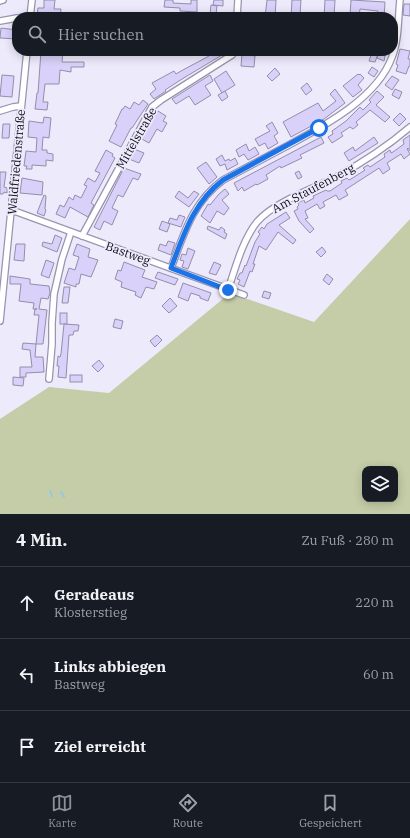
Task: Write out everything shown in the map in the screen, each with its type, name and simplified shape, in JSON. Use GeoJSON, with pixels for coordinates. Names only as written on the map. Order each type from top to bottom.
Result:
{"type":"FeatureCollection","features":[{"type":"Feature","properties":{"kind":"street"},"geometry":{"type":"LineString","coordinates":[[31,12],[32,0]]}},
{"type":"Feature","properties":{"kind":"street"},"geometry":{"type":"LineString","coordinates":[[237,12],[238,0]]}},
{"type":"Feature","properties":{"kind":"street"},"geometry":{"type":"LineString","coordinates":[[398,22],[400,0]]}},
{"type":"Feature","properties":{"kind":"street"},"geometry":{"type":"LineString","coordinates":[[0,21],[12,19]]}},
{"type":"Feature","properties":{"kind":"street","name":"Waldfriedenstraße"},"geometry":{"type":"LineString","coordinates":[[0,320],[26,56]]}},
{"type":"Feature","properties":{"kind":"street","name":"Mittelstraße"},"geometry":{"type":"LineString","coordinates":[[82,236],[152,107],[230,56]]}},
{"type":"Feature","properties":{"kind":"street"},"geometry":{"type":"LineString","coordinates":[[171,268],[191,217],[204,197],[212,188],[223,180],[336,118],[364,95],[381,78],[393,56]]}},
{"type":"Feature","properties":{"kind":"street"},"geometry":{"type":"LineString","coordinates":[[0,111],[21,106]]}},
{"type":"Feature","properties":{"kind":"street","name":"Am Staufenberg"},"geometry":{"type":"LineString","coordinates":[[228,290],[250,233],[265,214],[284,202],[343,173],[410,127]]}},
{"type":"Feature","properties":{"kind":"street","name":"Bastweg"},"geometry":{"type":"LineString","coordinates":[[12,211],[244,296]]}},
{"type":"Feature","properties":{"kind":"street"},"geometry":{"type":"LineString","coordinates":[[48,379],[52,344],[54,294],[62,259],[71,232]]}},
{"type":"Feature","properties":{"kind":"green space"},"geometry":{"type":"Polygon","coordinates":[[[410,219],[410,514],[0,514],[0,419],[49,387],[109,393],[230,293],[314,322],[410,219]]]}},
{"type":"Feature","properties":{"kind":"building"},"geometry":{"type":"Polygon","coordinates":[[[44,0],[55,0],[54,9],[61,9],[61,12],[38,12],[38,8],[44,8],[44,0]]]}},
{"type":"Feature","properties":{"kind":"building"},"geometry":{"type":"Polygon","coordinates":[[[165,0],[173,0],[173,3],[191,4],[191,0],[197,0],[197,12],[180,11],[180,8],[164,7],[165,0]]]}},
{"type":"Feature","properties":{"kind":"building"},"geometry":{"type":"Polygon","coordinates":[[[214,0],[223,0],[223,6],[213,5],[214,0]]]}},
{"type":"Feature","properties":{"kind":"building"},"geometry":{"type":"Polygon","coordinates":[[[267,0],[276,0],[275,12],[266,12],[267,0]]]}},
{"type":"Feature","properties":{"kind":"building"},"geometry":{"type":"Polygon","coordinates":[[[292,0],[301,0],[300,12],[291,12],[292,0]]]}},
{"type":"Feature","properties":{"kind":"building"},"geometry":{"type":"Polygon","coordinates":[[[325,0],[335,0],[334,12],[324,12],[325,0]]]}},
{"type":"Feature","properties":{"kind":"building"},"geometry":{"type":"Polygon","coordinates":[[[351,0],[385,2],[384,12],[360,9],[360,12],[350,12],[351,0]]]}},
{"type":"Feature","properties":{"kind":"building"},"geometry":{"type":"Polygon","coordinates":[[[404,4],[410,4],[410,16],[403,15],[404,4]]]}},
{"type":"Feature","properties":{"kind":"building"},"geometry":{"type":"Polygon","coordinates":[[[211,5],[217,6],[216,12],[210,12],[211,5]]]}},
{"type":"Feature","properties":{"kind":"building"},"geometry":{"type":"Polygon","coordinates":[[[1,28],[12,29],[12,39],[0,38],[1,28]]]}},
{"type":"Feature","properties":{"kind":"building"},"geometry":{"type":"Polygon","coordinates":[[[400,49],[410,51],[408,59],[410,59],[410,66],[406,74],[396,71],[398,65],[396,64],[400,49]]]}},
{"type":"Feature","properties":{"kind":"building"},"geometry":{"type":"Polygon","coordinates":[[[41,56],[63,56],[62,62],[84,62],[84,67],[71,67],[71,72],[60,70],[59,84],[45,84],[43,102],[48,102],[47,110],[35,109],[38,93],[41,56]]]}},
{"type":"Feature","properties":{"kind":"building"},"geometry":{"type":"Polygon","coordinates":[[[209,56],[220,56],[165,90],[166,91],[154,99],[150,94],[156,89],[152,83],[174,71],[176,74],[209,56]]]}},
{"type":"Feature","properties":{"kind":"building"},"geometry":{"type":"Polygon","coordinates":[[[242,56],[255,56],[254,67],[241,66],[242,56]]]}},
{"type":"Feature","properties":{"kind":"building"},"geometry":{"type":"Polygon","coordinates":[[[371,56],[377,56],[375,62],[369,61],[371,56]]]}},
{"type":"Feature","properties":{"kind":"building"},"geometry":{"type":"Polygon","coordinates":[[[378,56],[385,56],[384,61],[377,58],[378,56]]]}},
{"type":"Feature","properties":{"kind":"building"},"geometry":{"type":"Polygon","coordinates":[[[372,67],[378,71],[374,77],[368,73],[372,67]]]}},
{"type":"Feature","properties":{"kind":"building"},"geometry":{"type":"Polygon","coordinates":[[[275,68],[280,74],[272,81],[267,76],[275,68]]]}},
{"type":"Feature","properties":{"kind":"building"},"geometry":{"type":"Polygon","coordinates":[[[226,71],[235,85],[222,93],[214,79],[226,71]]]}},
{"type":"Feature","properties":{"kind":"building"},"geometry":{"type":"Polygon","coordinates":[[[358,74],[364,78],[358,85],[362,90],[353,97],[343,86],[358,74]]]}},
{"type":"Feature","properties":{"kind":"building"},"geometry":{"type":"Polygon","coordinates":[[[2,75],[14,76],[12,97],[0,96],[2,75]]]}},
{"type":"Feature","properties":{"kind":"building"},"geometry":{"type":"Polygon","coordinates":[[[210,75],[213,81],[205,86],[211,95],[195,105],[189,96],[176,104],[172,99],[210,75]]]}},
{"type":"Feature","properties":{"kind":"building"},"geometry":{"type":"Polygon","coordinates":[[[392,76],[399,80],[392,90],[385,85],[392,76]]]}},
{"type":"Feature","properties":{"kind":"building"},"geometry":{"type":"Polygon","coordinates":[[[307,83],[312,90],[306,95],[301,88],[307,83]]]}},
{"type":"Feature","properties":{"kind":"building"},"geometry":{"type":"Polygon","coordinates":[[[335,89],[345,103],[324,119],[291,137],[283,122],[318,103],[323,111],[336,101],[330,94],[335,89]]]}},
{"type":"Feature","properties":{"kind":"building"},"geometry":{"type":"Polygon","coordinates":[[[395,89],[402,92],[399,99],[392,95],[395,89]]]}},
{"type":"Feature","properties":{"kind":"building"},"geometry":{"type":"Polygon","coordinates":[[[225,91],[228,97],[222,101],[218,95],[225,91]]]}},
{"type":"Feature","properties":{"kind":"building"},"geometry":{"type":"Polygon","coordinates":[[[377,91],[384,97],[376,105],[390,117],[385,122],[370,110],[356,122],[358,125],[353,129],[350,127],[341,133],[343,136],[332,143],[328,137],[333,134],[332,131],[346,121],[360,107],[363,110],[371,102],[369,100],[377,91]]]}},
{"type":"Feature","properties":{"kind":"building"},"geometry":{"type":"Polygon","coordinates":[[[143,100],[148,104],[131,128],[121,147],[109,141],[117,125],[115,124],[122,109],[125,106],[130,109],[134,102],[139,105],[143,100]]]}},
{"type":"Feature","properties":{"kind":"building"},"geometry":{"type":"Polygon","coordinates":[[[158,111],[166,116],[163,121],[167,123],[162,132],[157,129],[149,143],[140,138],[158,111]]]}},
{"type":"Feature","properties":{"kind":"building"},"geometry":{"type":"Polygon","coordinates":[[[400,113],[406,119],[399,126],[393,120],[400,113]]]}},
{"type":"Feature","properties":{"kind":"building"},"geometry":{"type":"Polygon","coordinates":[[[44,117],[51,118],[49,138],[43,137],[42,150],[47,150],[47,153],[53,154],[53,161],[46,160],[46,166],[32,165],[32,169],[26,169],[27,166],[24,166],[26,151],[36,152],[37,138],[28,137],[29,121],[43,123],[44,117]]]}},
{"type":"Feature","properties":{"kind":"building"},"geometry":{"type":"Polygon","coordinates":[[[272,122],[278,133],[274,136],[278,143],[268,149],[265,143],[259,146],[255,139],[270,131],[266,126],[272,122]]]}},
{"type":"Feature","properties":{"kind":"building"},"geometry":{"type":"Polygon","coordinates":[[[3,124],[10,124],[9,138],[2,138],[3,124]]]}},
{"type":"Feature","properties":{"kind":"building"},"geometry":{"type":"Polygon","coordinates":[[[410,135],[410,151],[408,148],[407,149],[410,154],[404,159],[401,154],[387,163],[390,169],[383,174],[379,168],[345,190],[348,195],[339,200],[336,195],[323,202],[325,206],[320,209],[317,204],[305,211],[308,218],[305,219],[314,229],[310,233],[299,221],[294,211],[298,209],[298,203],[304,200],[305,203],[314,198],[313,196],[326,190],[330,191],[342,183],[341,181],[347,178],[349,180],[351,179],[365,170],[363,168],[368,165],[370,167],[385,157],[384,154],[390,150],[391,153],[404,144],[403,140],[410,135]]]}},
{"type":"Feature","properties":{"kind":"building"},"geometry":{"type":"Polygon","coordinates":[[[321,137],[324,143],[300,155],[302,158],[281,168],[280,166],[266,175],[268,179],[257,185],[256,184],[244,191],[242,187],[238,191],[234,183],[321,137]]]}},
{"type":"Feature","properties":{"kind":"building"},"geometry":{"type":"Polygon","coordinates":[[[374,137],[378,143],[349,161],[344,153],[353,147],[355,151],[374,137]]]}},
{"type":"Feature","properties":{"kind":"building"},"geometry":{"type":"Polygon","coordinates":[[[246,144],[249,151],[255,147],[259,154],[248,160],[244,154],[239,157],[236,150],[246,144]]]}},
{"type":"Feature","properties":{"kind":"building"},"geometry":{"type":"Polygon","coordinates":[[[134,149],[144,153],[139,163],[129,159],[134,149]]]}},
{"type":"Feature","properties":{"kind":"building"},"geometry":{"type":"Polygon","coordinates":[[[106,150],[113,154],[112,156],[115,158],[91,203],[94,205],[88,217],[70,207],[65,218],[56,214],[60,205],[64,207],[69,197],[73,200],[75,195],[81,198],[87,186],[84,185],[88,178],[95,182],[100,173],[95,171],[106,150]]]}},
{"type":"Feature","properties":{"kind":"building"},"geometry":{"type":"Polygon","coordinates":[[[222,155],[225,161],[229,159],[230,161],[235,158],[238,164],[227,170],[225,164],[220,166],[216,159],[222,155]]]}},
{"type":"Feature","properties":{"kind":"building"},"geometry":{"type":"Polygon","coordinates":[[[206,162],[217,177],[209,184],[197,168],[206,162]]]}},
{"type":"Feature","properties":{"kind":"building"},"geometry":{"type":"Polygon","coordinates":[[[124,168],[141,174],[138,180],[133,178],[123,197],[118,195],[112,208],[118,211],[112,225],[104,221],[100,230],[94,227],[124,168]]]}},
{"type":"Feature","properties":{"kind":"building"},"geometry":{"type":"Polygon","coordinates":[[[299,171],[302,177],[298,179],[295,173],[299,171]]]}},
{"type":"Feature","properties":{"kind":"building"},"geometry":{"type":"Polygon","coordinates":[[[0,172],[6,172],[4,187],[7,188],[7,193],[4,192],[3,194],[0,194],[0,172]]]}},
{"type":"Feature","properties":{"kind":"building"},"geometry":{"type":"Polygon","coordinates":[[[22,178],[43,182],[42,195],[20,193],[22,178]]]}},
{"type":"Feature","properties":{"kind":"building"},"geometry":{"type":"Polygon","coordinates":[[[225,189],[229,194],[222,200],[229,208],[224,215],[217,211],[210,223],[201,216],[208,204],[210,205],[225,189]]]}},
{"type":"Feature","properties":{"kind":"building"},"geometry":{"type":"Polygon","coordinates":[[[179,191],[188,198],[194,191],[199,194],[189,207],[175,197],[179,191]]]}},
{"type":"Feature","properties":{"kind":"building"},"geometry":{"type":"Polygon","coordinates":[[[44,195],[46,196],[46,210],[44,216],[37,213],[44,195]]]}},
{"type":"Feature","properties":{"kind":"building"},"geometry":{"type":"Polygon","coordinates":[[[286,212],[290,218],[279,225],[296,240],[293,244],[278,232],[266,250],[259,246],[253,264],[255,264],[252,272],[250,271],[244,287],[238,284],[240,280],[237,279],[240,273],[242,273],[245,265],[246,266],[255,242],[260,234],[258,232],[262,227],[264,229],[267,224],[286,212]]]}},
{"type":"Feature","properties":{"kind":"building"},"geometry":{"type":"Polygon","coordinates":[[[179,215],[185,217],[181,227],[168,223],[170,218],[177,220],[179,215]]]}},
{"type":"Feature","properties":{"kind":"building"},"geometry":{"type":"Polygon","coordinates":[[[162,221],[170,224],[167,232],[159,229],[162,221]]]}},
{"type":"Feature","properties":{"kind":"building"},"geometry":{"type":"Polygon","coordinates":[[[208,226],[219,230],[221,227],[225,230],[224,232],[227,234],[225,239],[207,229],[208,226]]]}},
{"type":"Feature","properties":{"kind":"building"},"geometry":{"type":"Polygon","coordinates":[[[55,235],[62,238],[57,252],[42,246],[43,242],[52,244],[55,235]]]}},
{"type":"Feature","properties":{"kind":"building"},"geometry":{"type":"Polygon","coordinates":[[[168,241],[175,243],[171,255],[158,250],[160,244],[166,246],[168,241]]]}},
{"type":"Feature","properties":{"kind":"building"},"geometry":{"type":"Polygon","coordinates":[[[16,244],[25,244],[24,261],[14,260],[16,244]]]}},
{"type":"Feature","properties":{"kind":"building"},"geometry":{"type":"Polygon","coordinates":[[[77,244],[90,249],[88,257],[98,260],[91,277],[81,274],[79,284],[76,284],[76,287],[64,283],[69,268],[75,270],[79,257],[73,255],[77,244]]]}},
{"type":"Feature","properties":{"kind":"building"},"geometry":{"type":"Polygon","coordinates":[[[322,247],[326,252],[321,257],[316,252],[322,247]]]}},
{"type":"Feature","properties":{"kind":"building"},"geometry":{"type":"Polygon","coordinates":[[[188,248],[195,251],[188,269],[182,267],[184,261],[180,260],[182,254],[186,255],[188,248]]]}},
{"type":"Feature","properties":{"kind":"building"},"geometry":{"type":"Polygon","coordinates":[[[46,260],[54,263],[49,278],[41,275],[46,260]]]}},
{"type":"Feature","properties":{"kind":"building"},"geometry":{"type":"Polygon","coordinates":[[[124,262],[145,270],[142,277],[157,282],[154,289],[146,287],[141,298],[135,295],[136,292],[121,287],[122,282],[115,279],[118,270],[121,271],[124,262]]]}},
{"type":"Feature","properties":{"kind":"building"},"geometry":{"type":"Polygon","coordinates":[[[214,262],[221,265],[216,275],[209,273],[214,262]]]}},
{"type":"Feature","properties":{"kind":"building"},"geometry":{"type":"Polygon","coordinates":[[[158,272],[178,279],[175,285],[155,278],[158,272]]]}},
{"type":"Feature","properties":{"kind":"building"},"geometry":{"type":"Polygon","coordinates":[[[327,274],[333,279],[329,285],[323,280],[327,274]]]}},
{"type":"Feature","properties":{"kind":"building"},"geometry":{"type":"Polygon","coordinates":[[[10,276],[30,279],[30,284],[49,286],[50,293],[48,299],[41,298],[39,309],[47,310],[43,344],[36,344],[39,315],[34,315],[34,303],[19,301],[21,284],[10,284],[10,276]]]}},
{"type":"Feature","properties":{"kind":"building"},"geometry":{"type":"Polygon","coordinates":[[[183,283],[211,293],[208,301],[191,293],[188,301],[178,297],[183,283]]]}},
{"type":"Feature","properties":{"kind":"building"},"geometry":{"type":"Polygon","coordinates":[[[64,287],[70,287],[68,303],[62,303],[64,287]]]}},
{"type":"Feature","properties":{"kind":"building"},"geometry":{"type":"Polygon","coordinates":[[[264,291],[271,293],[269,299],[262,297],[264,291]]]}},
{"type":"Feature","properties":{"kind":"building"},"geometry":{"type":"Polygon","coordinates":[[[170,298],[177,306],[169,313],[162,306],[170,298]]]}},
{"type":"Feature","properties":{"kind":"building"},"geometry":{"type":"Polygon","coordinates":[[[60,313],[67,313],[67,324],[60,324],[60,313]]]}},
{"type":"Feature","properties":{"kind":"building"},"geometry":{"type":"Polygon","coordinates":[[[115,319],[123,321],[121,329],[113,327],[115,319]]]}},
{"type":"Feature","properties":{"kind":"building"},"geometry":{"type":"Polygon","coordinates":[[[64,324],[79,325],[78,331],[74,331],[73,335],[69,335],[66,378],[58,377],[59,366],[57,366],[58,356],[60,357],[61,354],[64,324]]]}},
{"type":"Feature","properties":{"kind":"building"},"geometry":{"type":"Polygon","coordinates":[[[157,335],[162,340],[155,347],[150,341],[157,335]]]}},
{"type":"Feature","properties":{"kind":"building"},"geometry":{"type":"Polygon","coordinates":[[[23,343],[36,344],[35,357],[43,357],[44,372],[26,373],[26,377],[20,377],[20,367],[32,367],[30,350],[22,349],[23,343]]]}},
{"type":"Feature","properties":{"kind":"building"},"geometry":{"type":"Polygon","coordinates":[[[99,360],[104,366],[98,372],[92,366],[99,360]]]}},
{"type":"Feature","properties":{"kind":"building"},"geometry":{"type":"Polygon","coordinates":[[[70,375],[82,375],[82,382],[70,382],[70,375]]]}},
{"type":"Feature","properties":{"kind":"building"},"geometry":{"type":"Polygon","coordinates":[[[13,377],[24,378],[23,386],[13,385],[13,377]]]}},
{"type":"Feature","properties":{"kind":"waterway"},"geometry":{"type":"LineString","coordinates":[[50,491],[52,496]]}},
{"type":"Feature","properties":{"kind":"waterway"},"geometry":{"type":"LineString","coordinates":[[61,492],[64,497]]}},
{"type":"Feature","properties":{"kind":"route"},"geometry":{"type":"LineString","coordinates":[[228,290],[171,268],[191,217],[204,197],[212,188],[223,180],[319,128]]}}]}
